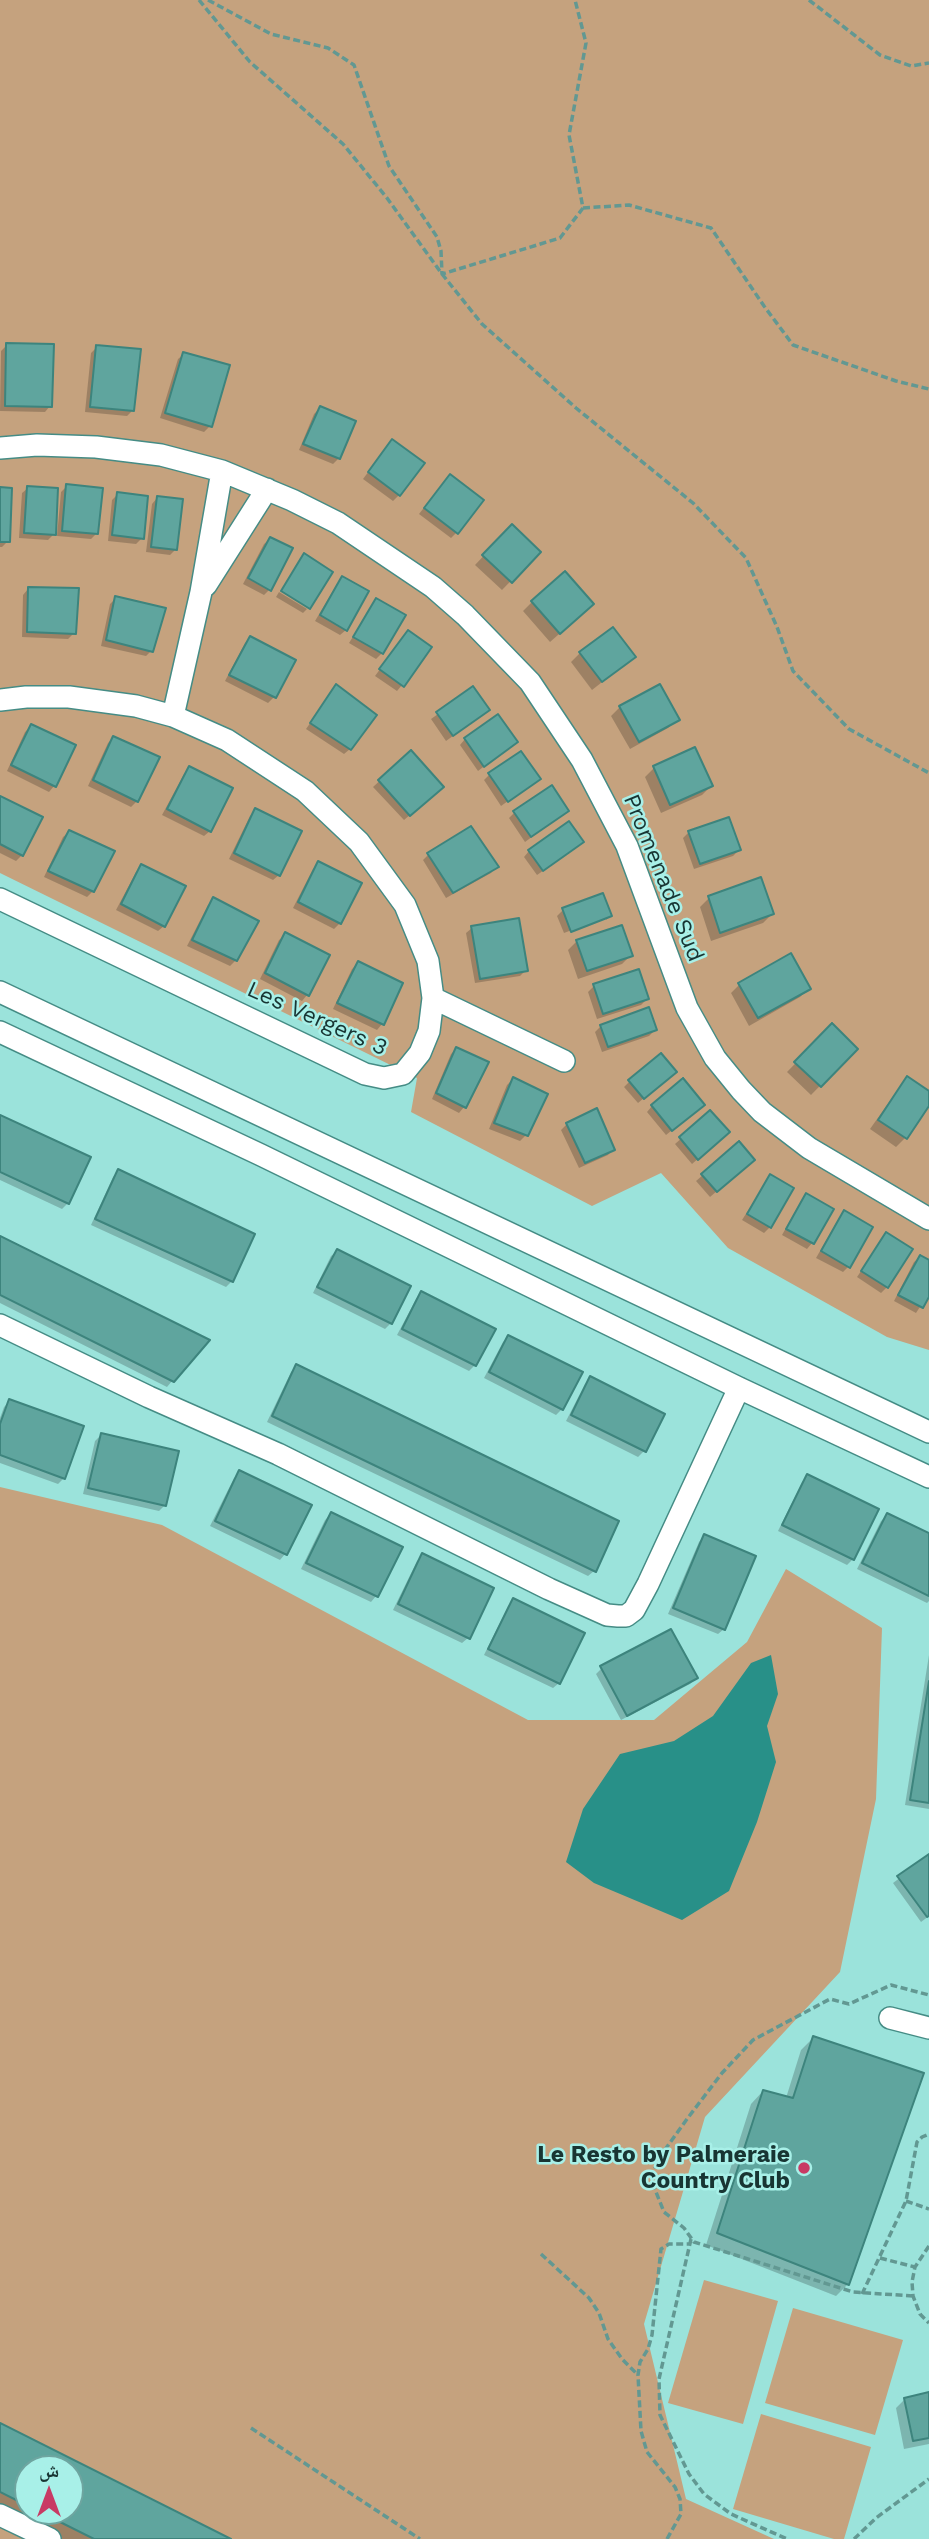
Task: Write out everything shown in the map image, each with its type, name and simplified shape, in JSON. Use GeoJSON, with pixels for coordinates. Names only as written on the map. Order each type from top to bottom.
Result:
{"type":"FeatureCollection","features":[{"type":"Feature","properties":{"kind":"street","name":"Promenade Sud"},"geometry":{"type":"LineString","coordinates":[[0,448],[37,445],[96,447],[161,455],[222,471],[338,523],[433,587],[465,615],[530,682],[582,760],[627,846],[687,1008],[715,1058],[762,1112],[800,1142],[837,1167],[929,1219]]}},
{"type":"Feature","properties":{"kind":"street"},"geometry":{"type":"LineString","coordinates":[[173,716],[201,593],[222,471]]}},
{"type":"Feature","properties":{"kind":"street"},"geometry":{"type":"LineString","coordinates":[[201,593],[267,489]]}},
{"type":"Feature","properties":{"kind":"street","name":"Les Vergers 3"},"geometry":{"type":"LineString","coordinates":[[0,700],[69,697],[136,706],[173,716],[227,740],[296,784],[359,842],[405,905],[428,961],[433,998],[429,1031],[411,1066],[396,1077],[365,1074],[0,899]]}},
{"type":"Feature","properties":{"kind":"street"},"geometry":{"type":"LineString","coordinates":[[0,992],[929,1432]]}},
{"type":"Feature","properties":{"kind":"street"},"geometry":{"type":"LineString","coordinates":[[433,998],[564,1060]]}},
{"type":"Feature","properties":{"kind":"street"},"geometry":{"type":"LineString","coordinates":[[0,1032],[929,1477]]}},
{"type":"Feature","properties":{"kind":"street"},"geometry":{"type":"LineString","coordinates":[[0,1325],[149,1397],[278,1454],[549,1589],[607,1615],[618,1616],[634,1610],[648,1584],[739,1388]]}},
{"type":"Feature","properties":{"kind":"street"},"geometry":{"type":"LineString","coordinates":[[890,2018],[929,2028]]}},
{"type":"Feature","properties":{"kind":"street"},"geometry":{"type":"LineString","coordinates":[[0,2515],[50,2539]]}},
{"type":"Feature","properties":{"kind":"path"},"geometry":{"type":"LineString","coordinates":[[199,0],[250,62],[343,144],[482,324],[576,408],[693,503],[746,558],[777,626],[793,671],[849,729],[929,773]]}},
{"type":"Feature","properties":{"kind":"path"},"geometry":{"type":"LineString","coordinates":[[208,0],[271,34],[328,48],[354,65],[389,166],[437,237],[442,274]]}},
{"type":"Feature","properties":{"kind":"path"},"geometry":{"type":"LineString","coordinates":[[442,274],[560,239],[583,208],[569,135],[586,43],[575,0]]}},
{"type":"Feature","properties":{"kind":"path"},"geometry":{"type":"LineString","coordinates":[[809,0],[880,55],[911,66],[929,63]]}},
{"type":"Feature","properties":{"kind":"path"},"geometry":{"type":"LineString","coordinates":[[583,208],[629,205],[711,228],[793,345],[896,381],[929,389]]}},
{"type":"Feature","properties":{"kind":"path"},"geometry":{"type":"LineString","coordinates":[[787,2539],[731,2514],[704,2494],[689,2474],[660,2415],[659,2379],[690,2241],[684,2228],[664,2212],[657,2200],[654,2171],[659,2158],[701,2101],[753,2040],[830,1998],[849,2004],[891,1984],[929,1995]]}},
{"type":"Feature","properties":{"kind":"path"},"geometry":{"type":"LineString","coordinates":[[862,2294],[906,2201],[915,2148],[922,2137],[929,2134]]}},
{"type":"Feature","properties":{"kind":"path"},"geometry":{"type":"LineString","coordinates":[[906,2201],[929,2209]]}},
{"type":"Feature","properties":{"kind":"path"},"geometry":{"type":"LineString","coordinates":[[667,2539],[681,2514],[680,2499],[675,2487],[647,2452],[640,2431],[638,2375],[640,2362],[652,2335],[661,2249],[690,2241],[862,2294],[913,2296]]}},
{"type":"Feature","properties":{"kind":"path"},"geometry":{"type":"LineString","coordinates":[[929,2246],[915,2267],[913,2296],[920,2315],[929,2323]]}},
{"type":"Feature","properties":{"kind":"path"},"geometry":{"type":"LineString","coordinates":[[541,2254],[589,2298],[599,2313],[608,2339],[638,2375]]}},
{"type":"Feature","properties":{"kind":"path"},"geometry":{"type":"LineString","coordinates":[[880,2258],[915,2267]]}},
{"type":"Feature","properties":{"kind":"path"},"geometry":{"type":"LineString","coordinates":[[251,2428],[420,2539]]}},
{"type":"Feature","properties":{"kind":"path"},"geometry":{"type":"LineString","coordinates":[[854,2539],[876,2518],[929,2479]]}},
{"type":"Feature","properties":{"kind":"shaded area"},"geometry":{"type":"Polygon","coordinates":[[[0,0],[929,0],[929,1350],[887,1337],[728,1248],[661,1173],[592,1206],[411,1112],[417,1078],[0,873],[0,0]]]}},
{"type":"Feature","properties":{"kind":"shaded area"},"geometry":{"type":"Polygon","coordinates":[[[0,1487],[162,1525],[528,1720],[654,1720],[747,1642],[786,1569],[882,1628],[876,1799],[840,1972],[705,2117],[644,2324],[686,2499],[774,2539],[0,2539],[0,1487]]]}},
{"type":"Feature","properties":{"kind":"shaded area"},"geometry":{"type":"Polygon","coordinates":[[[704,2280],[778,2301],[743,2424],[668,2403],[704,2280]]]}},
{"type":"Feature","properties":{"kind":"shaded area"},"geometry":{"type":"Polygon","coordinates":[[[793,2308],[903,2340],[875,2435],[765,2403],[793,2308]]]}},
{"type":"Feature","properties":{"kind":"shaded area"},"geometry":{"type":"Polygon","coordinates":[[[761,2414],[871,2447],[844,2539],[834,2539],[733,2509],[761,2414]]]}},
{"type":"Feature","properties":{"kind":"water"},"geometry":{"type":"Polygon","coordinates":[[[771,1655],[778,1694],[767,1726],[776,1762],[757,1822],[729,1891],[682,1920],[594,1883],[566,1862],[583,1809],[620,1754],[674,1741],[713,1716],[751,1663],[771,1655]]]}},
{"type":"Feature","properties":{"kind":"building"},"geometry":{"type":"Polygon","coordinates":[[[6,343],[54,344],[52,407],[5,406],[6,343]]]}},
{"type":"Feature","properties":{"kind":"building"},"geometry":{"type":"Polygon","coordinates":[[[96,345],[141,349],[134,411],[90,407],[96,345]]]}},
{"type":"Feature","properties":{"kind":"building"},"geometry":{"type":"Polygon","coordinates":[[[183,352],[230,365],[212,427],[165,413],[183,352]]]}},
{"type":"Feature","properties":{"kind":"building"},"geometry":{"type":"Polygon","coordinates":[[[320,406],[356,421],[340,459],[303,444],[320,406]]]}},
{"type":"Feature","properties":{"kind":"building"},"geometry":{"type":"Polygon","coordinates":[[[392,439],[425,463],[400,496],[368,472],[392,439]]]}},
{"type":"Feature","properties":{"kind":"building"},"geometry":{"type":"Polygon","coordinates":[[[450,474],[484,500],[458,534],[424,508],[450,474]]]}},
{"type":"Feature","properties":{"kind":"building"},"geometry":{"type":"Polygon","coordinates":[[[66,484],[103,488],[98,534],[62,531],[66,484]]]}},
{"type":"Feature","properties":{"kind":"building"},"geometry":{"type":"Polygon","coordinates":[[[27,486],[58,488],[56,535],[24,533],[27,486]]]}},
{"type":"Feature","properties":{"kind":"building"},"geometry":{"type":"Polygon","coordinates":[[[0,487],[12,488],[10,542],[0,542],[0,487]]]}},
{"type":"Feature","properties":{"kind":"building"},"geometry":{"type":"Polygon","coordinates":[[[117,492],[148,496],[144,539],[112,535],[117,492]]]}},
{"type":"Feature","properties":{"kind":"building"},"geometry":{"type":"Polygon","coordinates":[[[157,496],[183,499],[177,550],[151,547],[157,496]]]}},
{"type":"Feature","properties":{"kind":"building"},"geometry":{"type":"Polygon","coordinates":[[[512,524],[541,552],[512,583],[482,555],[512,524]]]}},
{"type":"Feature","properties":{"kind":"building"},"geometry":{"type":"Polygon","coordinates":[[[270,537],[293,548],[271,591],[248,578],[270,537]]]}},
{"type":"Feature","properties":{"kind":"building"},"geometry":{"type":"Polygon","coordinates":[[[304,553],[333,572],[310,609],[281,591],[304,553]]]}},
{"type":"Feature","properties":{"kind":"building"},"geometry":{"type":"Polygon","coordinates":[[[565,571],[594,604],[560,634],[531,601],[565,571]]]}},
{"type":"Feature","properties":{"kind":"building"},"geometry":{"type":"Polygon","coordinates":[[[342,576],[369,591],[347,631],[320,615],[342,576]]]}},
{"type":"Feature","properties":{"kind":"building"},"geometry":{"type":"Polygon","coordinates":[[[28,587],[79,588],[76,634],[27,632],[28,587]]]}},
{"type":"Feature","properties":{"kind":"building"},"geometry":{"type":"Polygon","coordinates":[[[115,596],[166,608],[153,652],[106,640],[115,596]]]}},
{"type":"Feature","properties":{"kind":"building"},"geometry":{"type":"Polygon","coordinates":[[[376,598],[406,615],[383,654],[353,637],[376,598]]]}},
{"type":"Feature","properties":{"kind":"building"},"geometry":{"type":"Polygon","coordinates":[[[613,627],[636,657],[602,682],[579,652],[613,627]]]}},
{"type":"Feature","properties":{"kind":"building"},"geometry":{"type":"Polygon","coordinates":[[[408,630],[432,647],[404,687],[379,669],[408,630]]]}},
{"type":"Feature","properties":{"kind":"building"},"geometry":{"type":"Polygon","coordinates":[[[250,636],[296,660],[276,698],[229,675],[250,636]]]}},
{"type":"Feature","properties":{"kind":"building"},"geometry":{"type":"Polygon","coordinates":[[[336,684],[377,715],[351,750],[310,723],[336,684]]]}},
{"type":"Feature","properties":{"kind":"building"},"geometry":{"type":"Polygon","coordinates":[[[660,684],[680,720],[639,742],[619,706],[660,684]]]}},
{"type":"Feature","properties":{"kind":"building"},"geometry":{"type":"Polygon","coordinates":[[[473,686],[490,710],[453,736],[436,712],[473,686]]]}},
{"type":"Feature","properties":{"kind":"building"},"geometry":{"type":"Polygon","coordinates":[[[498,714],[518,742],[484,767],[464,738],[498,714]]]}},
{"type":"Feature","properties":{"kind":"building"},"geometry":{"type":"Polygon","coordinates":[[[31,724],[76,745],[56,787],[11,765],[31,724]]]}},
{"type":"Feature","properties":{"kind":"building"},"geometry":{"type":"Polygon","coordinates":[[[113,736],[160,757],[138,802],[93,780],[113,736]]]}},
{"type":"Feature","properties":{"kind":"building"},"geometry":{"type":"Polygon","coordinates":[[[695,747],[713,786],[670,805],[653,766],[695,747]]]}},
{"type":"Feature","properties":{"kind":"building"},"geometry":{"type":"Polygon","coordinates":[[[411,750],[444,787],[410,816],[378,780],[411,750]]]}},
{"type":"Feature","properties":{"kind":"building"},"geometry":{"type":"Polygon","coordinates":[[[521,751],[541,779],[508,802],[488,773],[521,751]]]}},
{"type":"Feature","properties":{"kind":"building"},"geometry":{"type":"Polygon","coordinates":[[[189,766],[233,788],[211,832],[167,809],[189,766]]]}},
{"type":"Feature","properties":{"kind":"building"},"geometry":{"type":"Polygon","coordinates":[[[552,785],[569,811],[531,837],[513,811],[552,785]]]}},
{"type":"Feature","properties":{"kind":"building"},"geometry":{"type":"Polygon","coordinates":[[[0,796],[43,817],[23,856],[0,844],[0,796]]]}},
{"type":"Feature","properties":{"kind":"building"},"geometry":{"type":"Polygon","coordinates":[[[255,808],[302,831],[280,876],[234,853],[255,808]]]}},
{"type":"Feature","properties":{"kind":"building"},"geometry":{"type":"Polygon","coordinates":[[[729,817],[741,850],[700,864],[688,831],[729,817]]]}},
{"type":"Feature","properties":{"kind":"building"},"geometry":{"type":"Polygon","coordinates":[[[569,821],[584,842],[543,871],[528,850],[569,821]]]}},
{"type":"Feature","properties":{"kind":"building"},"geometry":{"type":"Polygon","coordinates":[[[471,826],[499,867],[453,893],[427,853],[471,826]]]}},
{"type":"Feature","properties":{"kind":"building"},"geometry":{"type":"Polygon","coordinates":[[[69,830],[115,851],[94,892],[48,871],[69,830]]]}},
{"type":"Feature","properties":{"kind":"building"},"geometry":{"type":"Polygon","coordinates":[[[318,861],[362,883],[341,924],[298,902],[318,861]]]}},
{"type":"Feature","properties":{"kind":"building"},"geometry":{"type":"Polygon","coordinates":[[[141,864],[186,886],[165,927],[121,904],[141,864]]]}},
{"type":"Feature","properties":{"kind":"building"},"geometry":{"type":"Polygon","coordinates":[[[761,877],[774,914],[720,933],[708,896],[761,877]]]}},
{"type":"Feature","properties":{"kind":"building"},"geometry":{"type":"Polygon","coordinates":[[[603,893],[612,916],[571,932],[562,908],[603,893]]]}},
{"type":"Feature","properties":{"kind":"building"},"geometry":{"type":"Polygon","coordinates":[[[213,897],[259,921],[237,961],[192,940],[213,897]]]}},
{"type":"Feature","properties":{"kind":"building"},"geometry":{"type":"Polygon","coordinates":[[[519,918],[528,971],[480,979],[471,926],[519,918]]]}},
{"type":"Feature","properties":{"kind":"building"},"geometry":{"type":"Polygon","coordinates":[[[622,925],[633,956],[587,971],[576,940],[622,925]]]}},
{"type":"Feature","properties":{"kind":"building"},"geometry":{"type":"Polygon","coordinates":[[[285,932],[330,955],[309,996],[265,973],[285,932]]]}},
{"type":"Feature","properties":{"kind":"building"},"geometry":{"type":"Polygon","coordinates":[[[791,953],[811,989],[758,1018],[738,983],[791,953]]]}},
{"type":"Feature","properties":{"kind":"building"},"geometry":{"type":"Polygon","coordinates":[[[358,961],[403,983],[384,1025],[337,1003],[358,961]]]}},
{"type":"Feature","properties":{"kind":"building"},"geometry":{"type":"Polygon","coordinates":[[[639,969],[649,999],[603,1014],[593,984],[639,969]]]}},
{"type":"Feature","properties":{"kind":"building"},"geometry":{"type":"Polygon","coordinates":[[[649,1007],[657,1030],[608,1047],[600,1025],[649,1007]]]}},
{"type":"Feature","properties":{"kind":"building"},"geometry":{"type":"Polygon","coordinates":[[[832,1023],[858,1049],[821,1087],[794,1062],[832,1023]]]}},
{"type":"Feature","properties":{"kind":"building"},"geometry":{"type":"Polygon","coordinates":[[[456,1047],[489,1062],[466,1108],[436,1093],[456,1047]]]}},
{"type":"Feature","properties":{"kind":"building"},"geometry":{"type":"Polygon","coordinates":[[[661,1053],[677,1072],[644,1099],[628,1080],[661,1053]]]}},
{"type":"Feature","properties":{"kind":"building"},"geometry":{"type":"Polygon","coordinates":[[[907,1076],[929,1091],[929,1106],[907,1139],[878,1120],[907,1076]]]}},
{"type":"Feature","properties":{"kind":"building"},"geometry":{"type":"Polygon","coordinates":[[[513,1077],[548,1094],[528,1136],[494,1123],[513,1077]]]}},
{"type":"Feature","properties":{"kind":"building"},"geometry":{"type":"Polygon","coordinates":[[[683,1078],[705,1105],[672,1131],[651,1105],[683,1078]]]}},
{"type":"Feature","properties":{"kind":"building"},"geometry":{"type":"Polygon","coordinates":[[[597,1108],[615,1150],[585,1163],[566,1123],[597,1108]]]}},
{"type":"Feature","properties":{"kind":"building"},"geometry":{"type":"Polygon","coordinates":[[[710,1110],[730,1132],[698,1160],[679,1137],[710,1110]]]}},
{"type":"Feature","properties":{"kind":"building"},"geometry":{"type":"Polygon","coordinates":[[[0,1115],[91,1157],[69,1204],[0,1172],[0,1115]]]}},
{"type":"Feature","properties":{"kind":"building"},"geometry":{"type":"Polygon","coordinates":[[[739,1141],[755,1160],[717,1192],[701,1174],[739,1141]]]}},
{"type":"Feature","properties":{"kind":"building"},"geometry":{"type":"Polygon","coordinates":[[[118,1169],[255,1234],[233,1282],[95,1219],[118,1169]]]}},
{"type":"Feature","properties":{"kind":"building"},"geometry":{"type":"Polygon","coordinates":[[[770,1174],[794,1188],[771,1228],[747,1214],[770,1174]]]}},
{"type":"Feature","properties":{"kind":"building"},"geometry":{"type":"Polygon","coordinates":[[[806,1193],[834,1209],[814,1244],[786,1229],[806,1193]]]}},
{"type":"Feature","properties":{"kind":"building"},"geometry":{"type":"Polygon","coordinates":[[[844,1210],[873,1227],[850,1268],[821,1251],[844,1210]]]}},
{"type":"Feature","properties":{"kind":"building"},"geometry":{"type":"Polygon","coordinates":[[[886,1232],[913,1249],[888,1288],[861,1271],[886,1232]]]}},
{"type":"Feature","properties":{"kind":"building"},"geometry":{"type":"Polygon","coordinates":[[[0,1236],[210,1340],[174,1382],[0,1295],[0,1236]]]}},
{"type":"Feature","properties":{"kind":"building"},"geometry":{"type":"Polygon","coordinates":[[[337,1249],[411,1286],[392,1324],[317,1287],[337,1249]]]}},
{"type":"Feature","properties":{"kind":"building"},"geometry":{"type":"Polygon","coordinates":[[[920,1255],[929,1260],[929,1297],[923,1308],[898,1295],[920,1255]]]}},
{"type":"Feature","properties":{"kind":"building"},"geometry":{"type":"Polygon","coordinates":[[[421,1291],[496,1329],[476,1366],[402,1329],[421,1291]]]}},
{"type":"Feature","properties":{"kind":"building"},"geometry":{"type":"Polygon","coordinates":[[[508,1335],[583,1372],[563,1410],[489,1372],[508,1335]]]}},
{"type":"Feature","properties":{"kind":"building"},"geometry":{"type":"Polygon","coordinates":[[[296,1364],[619,1521],[596,1572],[272,1416],[296,1364]]]}},
{"type":"Feature","properties":{"kind":"building"},"geometry":{"type":"Polygon","coordinates":[[[590,1376],[665,1414],[646,1452],[571,1415],[590,1376]]]}},
{"type":"Feature","properties":{"kind":"building"},"geometry":{"type":"Polygon","coordinates":[[[9,1399],[84,1426],[65,1479],[0,1455],[0,1424],[9,1399]]]}},
{"type":"Feature","properties":{"kind":"building"},"geometry":{"type":"Polygon","coordinates":[[[101,1433],[179,1451],[166,1506],[88,1488],[101,1433]]]}},
{"type":"Feature","properties":{"kind":"building"},"geometry":{"type":"Polygon","coordinates":[[[239,1470],[312,1505],[287,1555],[215,1521],[239,1470]]]}},
{"type":"Feature","properties":{"kind":"building"},"geometry":{"type":"Polygon","coordinates":[[[807,1474],[879,1509],[854,1560],[782,1525],[807,1474]]]}},
{"type":"Feature","properties":{"kind":"building"},"geometry":{"type":"Polygon","coordinates":[[[331,1512],[403,1547],[378,1597],[306,1563],[331,1512]]]}},
{"type":"Feature","properties":{"kind":"building"},"geometry":{"type":"Polygon","coordinates":[[[887,1513],[929,1533],[929,1596],[862,1563],[887,1513]]]}},
{"type":"Feature","properties":{"kind":"building"},"geometry":{"type":"Polygon","coordinates":[[[704,1534],[756,1556],[725,1630],[673,1608],[704,1534]]]}},
{"type":"Feature","properties":{"kind":"building"},"geometry":{"type":"Polygon","coordinates":[[[422,1553],[494,1588],[470,1639],[398,1604],[422,1553]]]}},
{"type":"Feature","properties":{"kind":"building"},"geometry":{"type":"Polygon","coordinates":[[[513,1598],[585,1633],[560,1684],[488,1649],[513,1598]]]}},
{"type":"Feature","properties":{"kind":"building"},"geometry":{"type":"Polygon","coordinates":[[[671,1629],[698,1678],[627,1716],[600,1666],[671,1629]]]}},
{"type":"Feature","properties":{"kind":"building"},"geometry":{"type":"Polygon","coordinates":[[[929,1681],[929,1803],[910,1800],[929,1681]]]}},
{"type":"Feature","properties":{"kind":"building"},"geometry":{"type":"Polygon","coordinates":[[[929,1854],[929,1916],[927,1917],[897,1876],[929,1854]]]}},
{"type":"Feature","properties":{"kind":"building"},"geometry":{"type":"Polygon","coordinates":[[[813,2036],[924,2073],[849,2285],[717,2233],[763,2090],[793,2098],[813,2036]]]}},
{"type":"Feature","properties":{"kind":"building"},"geometry":{"type":"Polygon","coordinates":[[[929,2392],[929,2438],[913,2441],[904,2398],[929,2392]]]}},
{"type":"Feature","properties":{"kind":"building"},"geometry":{"type":"Polygon","coordinates":[[[0,2423],[64,2455],[14,2455],[14,2499],[0,2492],[0,2423]]]}},
{"type":"Feature","properties":{"kind":"building"},"geometry":{"type":"Polygon","coordinates":[[[84,2465],[231,2539],[94,2539],[66,2525],[84,2525],[84,2465]]]}},
{"type":"Feature","properties":{"kind":"place","name":"Le Resto by Palmeraie Country Club"},"geometry":{"type":"Point","coordinates":[804,2168]}}]}
